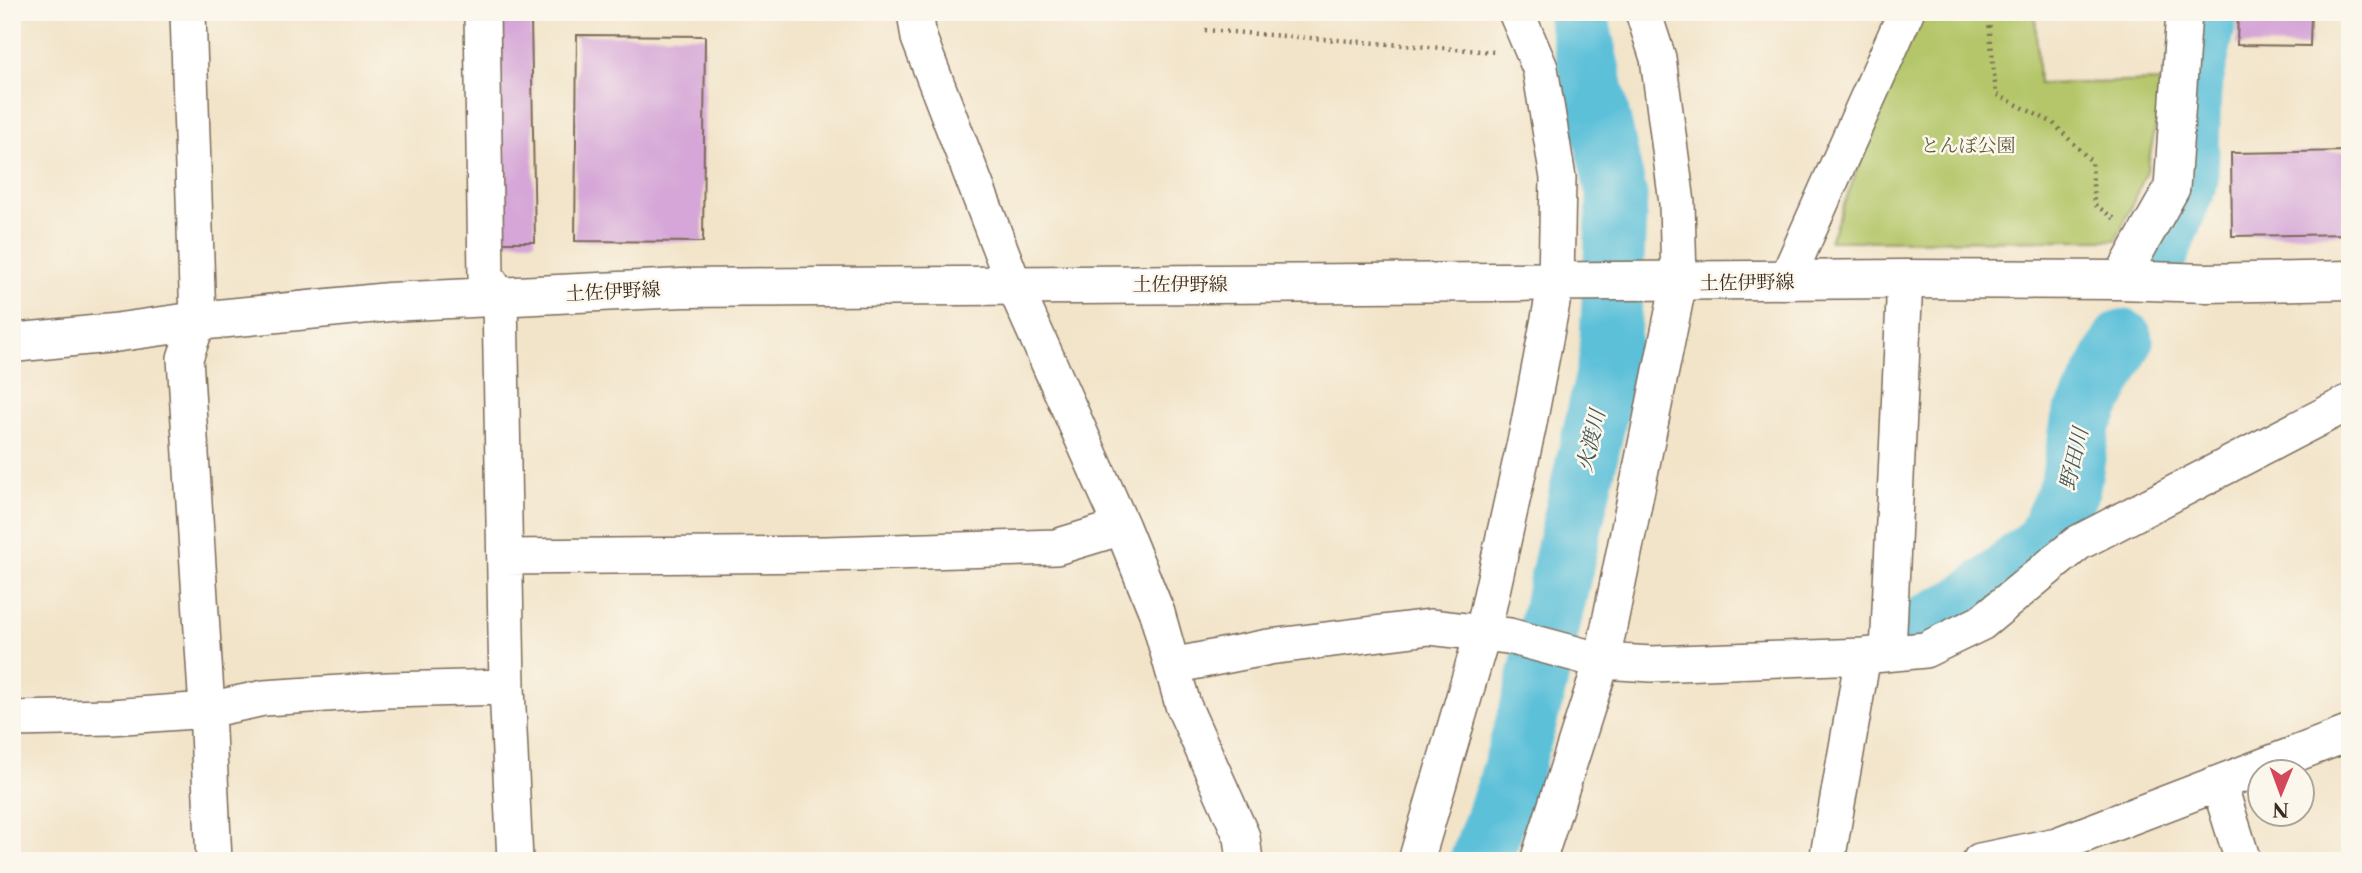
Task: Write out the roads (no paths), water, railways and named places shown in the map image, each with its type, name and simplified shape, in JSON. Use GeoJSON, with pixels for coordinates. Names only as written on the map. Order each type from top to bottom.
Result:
{"type":"FeatureCollection","features":[{"type":"Feature","properties":{"kind":"main road","name":"土佐伊野線"},"geometry":{"type":"LineString","coordinates":[[12,342],[390,302],[682,288],[1905,279],[2206,283],[2350,280]]}},
{"type":"Feature","properties":{"kind":"street"},"geometry":{"type":"LineString","coordinates":[[188,12],[198,321],[185,358],[214,861]]}},
{"type":"Feature","properties":{"kind":"street"},"geometry":{"type":"LineString","coordinates":[[482,12],[486,276],[500,298],[508,687],[515,861]]}},
{"type":"Feature","properties":{"kind":"street"},"geometry":{"type":"LineString","coordinates":[[915,12],[919,38],[1014,285],[1122,527],[1157,613],[1183,705],[1242,837],[1245,861]]}},
{"type":"Feature","properties":{"kind":"street"},"geometry":{"type":"LineString","coordinates":[[1416,861],[1496,634],[1528,428],[1562,282],[1558,178],[1540,68],[1516,12]]}},
{"type":"Feature","properties":{"kind":"street"},"geometry":{"type":"LineString","coordinates":[[1538,861],[1593,659],[1668,282],[1678,204],[1658,58],[1643,12]]}},
{"type":"Feature","properties":{"kind":"street"},"geometry":{"type":"LineString","coordinates":[[1786,281],[1906,12]]}},
{"type":"Feature","properties":{"kind":"street"},"geometry":{"type":"LineString","coordinates":[[2120,280],[2172,188],[2184,12]]}},
{"type":"Feature","properties":{"kind":"street"},"geometry":{"type":"LineString","coordinates":[[1826,861],[1875,654],[1905,279]]}},
{"type":"Feature","properties":{"kind":"street"},"geometry":{"type":"LineString","coordinates":[[1172,666],[1269,647],[1430,627],[1496,634],[1593,659],[1652,664],[1925,650],[1981,623],[2078,543],[2350,402]]}},
{"type":"Feature","properties":{"kind":"street"},"geometry":{"type":"LineString","coordinates":[[505,557],[826,554],[1056,547],[1122,527]]}},
{"type":"Feature","properties":{"kind":"street"},"geometry":{"type":"LineString","coordinates":[[12,719],[111,717],[207,710],[264,698],[387,690],[508,687]]}},
{"type":"Feature","properties":{"kind":"street"},"geometry":{"type":"LineString","coordinates":[[1980,861],[2057,845],[2350,733]]}},
{"type":"Feature","properties":{"kind":"street"},"geometry":{"type":"LineString","coordinates":[[2218,784],[2243,861]]}},
{"type":"Feature","properties":{"kind":"waterway","name":"火渡川"},"geometry":{"type":"LineString","coordinates":[[1480,861],[1507,788],[1534,695],[1609,361],[1617,197],[1577,12]]}},
{"type":"Feature","properties":{"kind":"waterway","name":"野田川"},"geometry":{"type":"LineString","coordinates":[[2159,251],[2188,179],[2191,90],[2208,12]]}},
{"type":"Feature","properties":{"kind":"waterway","name":"野田川"},"geometry":{"type":"LineString","coordinates":[[1907,634],[1968,604],[2045,542],[2070,487],[2081,422],[2123,340]]}},
{"type":"Feature","properties":{"kind":"park label","name":"とんぼ公園"},"geometry":{"type":"Point","coordinates":[1968,145]}}]}
